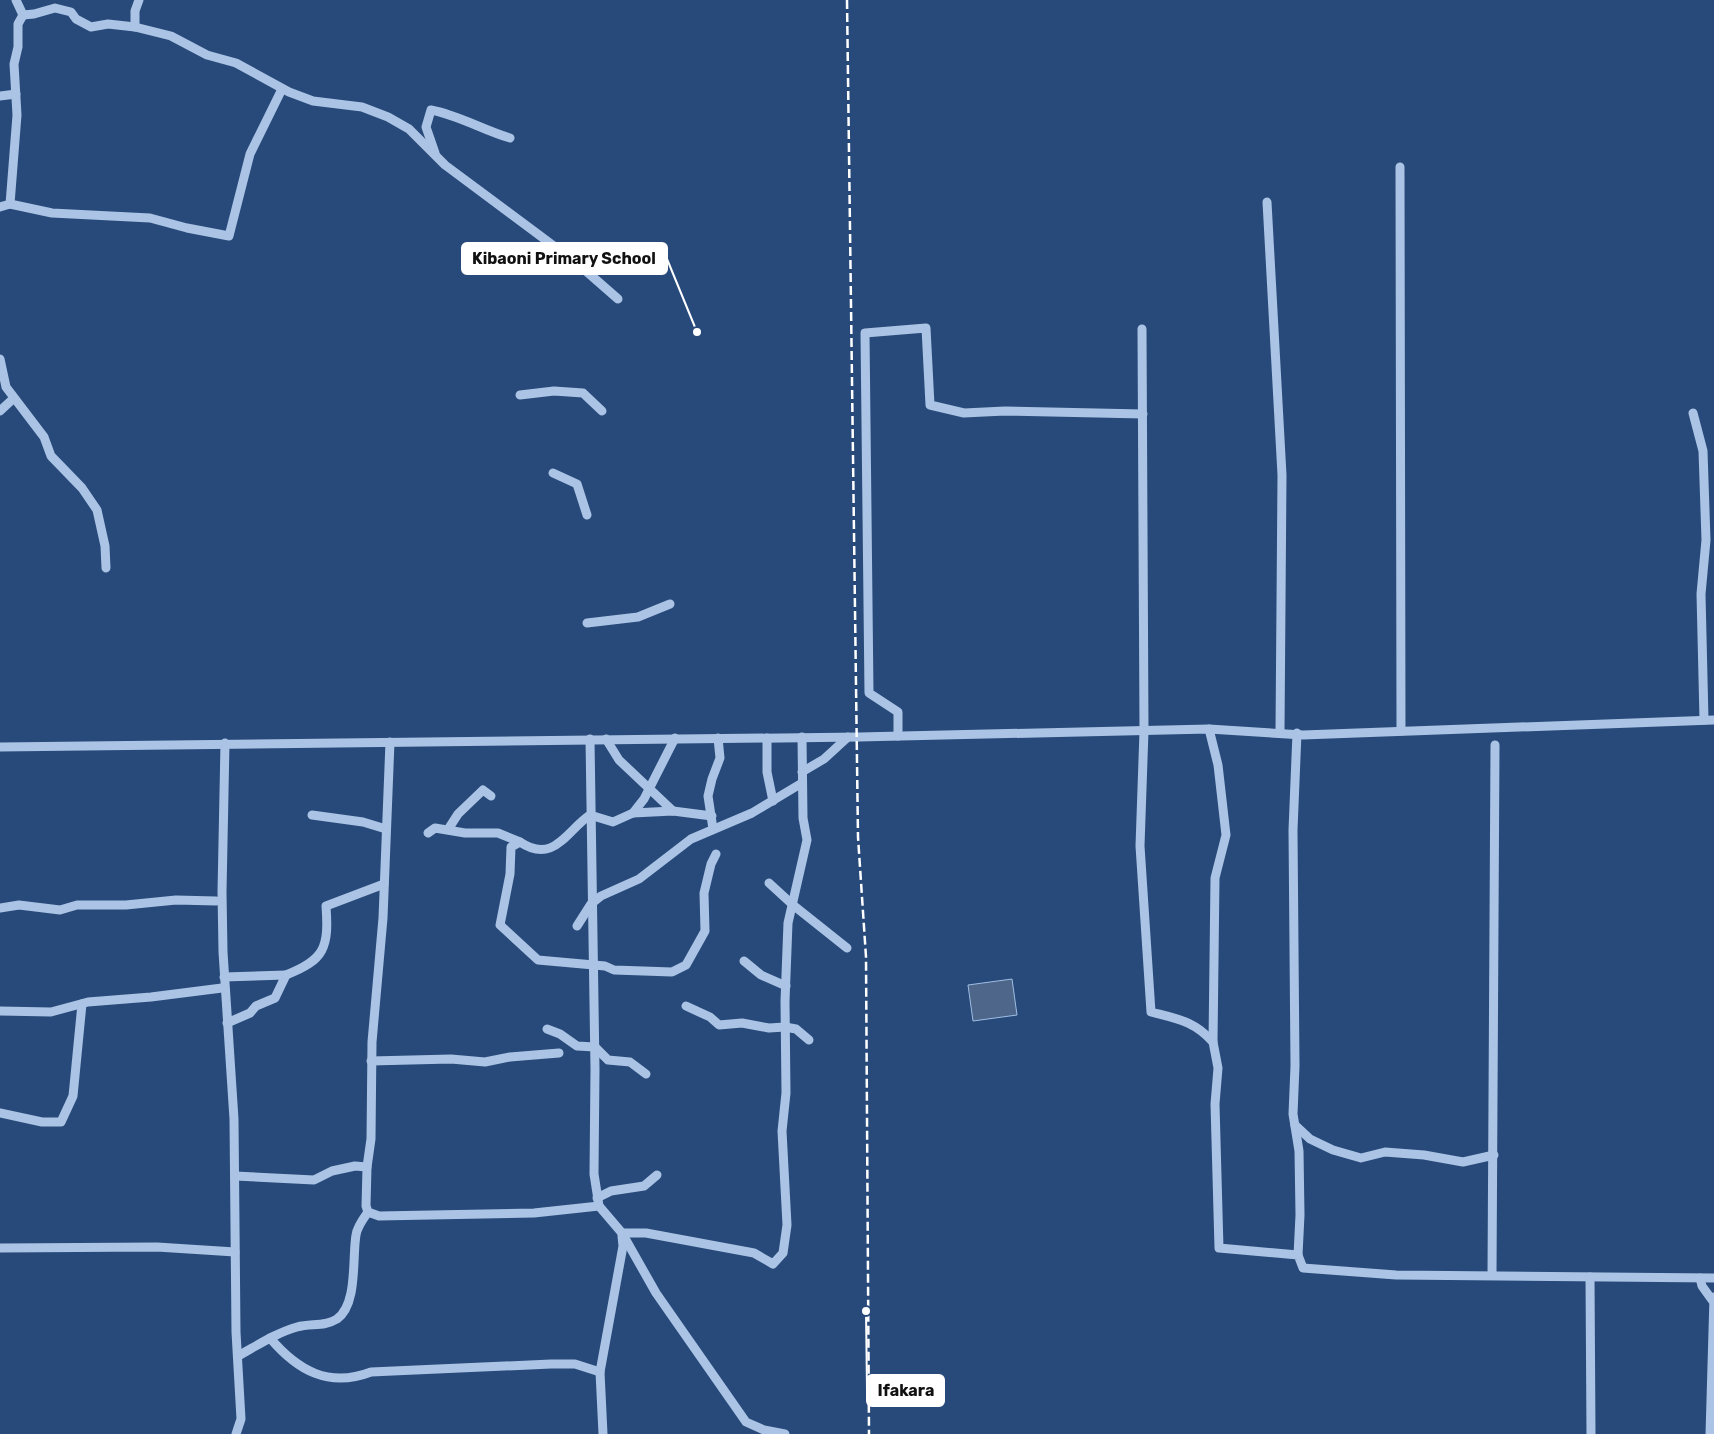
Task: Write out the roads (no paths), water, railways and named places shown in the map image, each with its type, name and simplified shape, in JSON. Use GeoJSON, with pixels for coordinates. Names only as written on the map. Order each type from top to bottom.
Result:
{"type":"FeatureCollection","features":[{"type":"Feature","properties":{"kind":"street"},"geometry":{"type":"LineString","coordinates":[[16,0],[23,15]]}},
{"type":"Feature","properties":{"kind":"street"},"geometry":{"type":"LineString","coordinates":[[135,27],[135,11],[139,0]]}},
{"type":"Feature","properties":{"kind":"street"},"geometry":{"type":"LineString","coordinates":[[23,15],[55,8],[71,12],[76,19],[91,26],[108,24],[135,27],[171,36],[207,55],[236,63],[282,89],[313,101],[362,107],[388,117],[409,130],[445,165],[578,264],[618,299]]}},
{"type":"Feature","properties":{"kind":"street"},"geometry":{"type":"LineString","coordinates":[[10,204],[14,173],[16,94],[14,64],[18,47],[18,24],[23,15]]}},
{"type":"Feature","properties":{"kind":"street"},"geometry":{"type":"LineString","coordinates":[[0,207],[10,204],[52,212],[150,218],[187,228],[229,236],[250,154],[282,89]]}},
{"type":"Feature","properties":{"kind":"street"},"geometry":{"type":"LineString","coordinates":[[0,96],[16,94]]}},
{"type":"Feature","properties":{"kind":"street"},"geometry":{"type":"LineString","coordinates":[[436,156],[426,127],[431,110],[447,113],[483,130],[510,138]]}},
{"type":"Feature","properties":{"kind":"street"},"geometry":{"type":"LineString","coordinates":[[1400,167],[1402,731]]}},
{"type":"Feature","properties":{"kind":"street"},"geometry":{"type":"LineString","coordinates":[[1267,202],[1282,475],[1280,732]]}},
{"type":"Feature","properties":{"kind":"street"},"geometry":{"type":"LineString","coordinates":[[898,736],[898,712],[869,693],[865,333],[926,328],[930,405],[964,413],[1005,411],[1143,414]]}},
{"type":"Feature","properties":{"kind":"street"},"geometry":{"type":"LineString","coordinates":[[1142,329],[1144,731],[1140,846],[1151,1012],[1188,1022],[1201,1029],[1213,1042]]}},
{"type":"Feature","properties":{"kind":"street"},"geometry":{"type":"LineString","coordinates":[[0,359],[6,387],[44,437],[51,456],[82,488],[97,510],[105,546],[106,568]]}},
{"type":"Feature","properties":{"kind":"street"},"geometry":{"type":"LineString","coordinates":[[520,395],[554,390],[583,393],[602,411]]}},
{"type":"Feature","properties":{"kind":"street"},"geometry":{"type":"LineString","coordinates":[[0,411],[14,398]]}},
{"type":"Feature","properties":{"kind":"street"},"geometry":{"type":"LineString","coordinates":[[1693,413],[1703,451],[1706,540],[1701,594],[1704,720]]}},
{"type":"Feature","properties":{"kind":"street"},"geometry":{"type":"LineString","coordinates":[[553,472],[577,484],[587,515]]}},
{"type":"Feature","properties":{"kind":"street"},"geometry":{"type":"LineString","coordinates":[[587,623],[638,617],[670,604]]}},
{"type":"Feature","properties":{"kind":"street"},"geometry":{"type":"LineString","coordinates":[[0,747],[848,737],[1208,730],[1297,733],[1714,720]]}},
{"type":"Feature","properties":{"kind":"street"},"geometry":{"type":"LineString","coordinates":[[1208,730],[1218,765],[1226,835],[1215,878],[1213,1042],[1218,1068],[1215,1104],[1219,1248],[1298,1255]]}},
{"type":"Feature","properties":{"kind":"street"},"geometry":{"type":"LineString","coordinates":[[1297,733],[1293,830],[1296,1066],[1293,1114],[1299,1152],[1300,1215],[1298,1255],[1303,1268],[1396,1275],[1714,1278]]}},
{"type":"Feature","properties":{"kind":"street"},"geometry":{"type":"LineString","coordinates":[[622,1233],[646,1233],[754,1253],[773,1264],[783,1252],[787,1225],[782,1131],[786,1093],[785,1027],[788,923],[808,840],[803,818],[802,737]]}},
{"type":"Feature","properties":{"kind":"street"},"geometry":{"type":"LineString","coordinates":[[802,772],[824,759],[848,737]]}},
{"type":"Feature","properties":{"kind":"street"},"geometry":{"type":"LineString","coordinates":[[633,813],[650,788],[675,738]]}},
{"type":"Feature","properties":{"kind":"street"},"geometry":{"type":"LineString","coordinates":[[713,829],[708,796],[720,758],[718,738]]}},
{"type":"Feature","properties":{"kind":"street"},"geometry":{"type":"LineString","coordinates":[[767,738],[767,772],[773,800]]}},
{"type":"Feature","properties":{"kind":"street"},"geometry":{"type":"LineString","coordinates":[[590,739],[591,904],[595,1047],[594,1174],[598,1202],[622,1233],[656,1293],[746,1422],[764,1430],[785,1434]]}},
{"type":"Feature","properties":{"kind":"street"},"geometry":{"type":"LineString","coordinates":[[606,739],[619,760],[673,811]]}},
{"type":"Feature","properties":{"kind":"street"},"geometry":{"type":"LineString","coordinates":[[238,1356],[270,1338],[298,1327],[330,1323],[344,1311],[351,1291],[356,1234],[368,1212],[367,1167],[370,1139],[371,1061],[384,884],[390,742]]}},
{"type":"Feature","properties":{"kind":"street"},"geometry":{"type":"LineString","coordinates":[[225,743],[222,892],[224,977],[235,1176],[235,1252],[241,1419],[236,1434]]}},
{"type":"Feature","properties":{"kind":"street"},"geometry":{"type":"LineString","coordinates":[[1492,1275],[1495,745]]}},
{"type":"Feature","properties":{"kind":"street"},"geometry":{"type":"LineString","coordinates":[[577,926],[591,904],[601,896],[639,879],[691,839],[752,813],[802,784]]}},
{"type":"Feature","properties":{"kind":"street"},"geometry":{"type":"LineString","coordinates":[[449,828],[458,814],[484,790],[491,796]]}},
{"type":"Feature","properties":{"kind":"street"},"geometry":{"type":"LineString","coordinates":[[590,815],[613,822],[633,813],[673,811],[712,816]]}},
{"type":"Feature","properties":{"kind":"street"},"geometry":{"type":"LineString","coordinates":[[312,815],[363,822],[386,829]]}},
{"type":"Feature","properties":{"kind":"street"},"geometry":{"type":"LineString","coordinates":[[428,833],[435,828],[449,828],[465,833],[498,833],[535,849],[550,848],[565,840],[580,822],[590,815]]}},
{"type":"Feature","properties":{"kind":"street"},"geometry":{"type":"LineString","coordinates":[[520,842],[511,847],[509,881],[500,925],[538,960],[593,964],[614,970],[672,972],[686,965],[705,931],[704,893],[711,864],[716,854]]}},
{"type":"Feature","properties":{"kind":"street"},"geometry":{"type":"LineString","coordinates":[[769,883],[792,905],[847,948]]}},
{"type":"Feature","properties":{"kind":"street"},"geometry":{"type":"LineString","coordinates":[[224,977],[286,975],[314,963],[322,949],[328,932],[326,906],[384,884]]}},
{"type":"Feature","properties":{"kind":"street"},"geometry":{"type":"LineString","coordinates":[[0,908],[19,905],[60,910],[78,905],[176,900],[216,901]]}},
{"type":"Feature","properties":{"kind":"street"},"geometry":{"type":"LineString","coordinates":[[744,961],[761,975],[786,986]]}},
{"type":"Feature","properties":{"kind":"street"},"geometry":{"type":"LineString","coordinates":[[227,1023],[250,1013],[256,1006],[275,998],[286,975]]}},
{"type":"Feature","properties":{"kind":"street"},"geometry":{"type":"LineString","coordinates":[[0,1011],[51,1012],[82,1004],[222,988]]}},
{"type":"Feature","properties":{"kind":"street"},"geometry":{"type":"LineString","coordinates":[[0,1113],[42,1122],[62,1122],[73,1096],[82,1004]]}},
{"type":"Feature","properties":{"kind":"street"},"geometry":{"type":"LineString","coordinates":[[686,1006],[710,1016],[719,1025],[742,1023],[769,1028],[785,1027],[796,1030],[809,1040]]}},
{"type":"Feature","properties":{"kind":"street"},"geometry":{"type":"LineString","coordinates":[[547,1029],[560,1034],[577,1046],[595,1047],[608,1060],[630,1062],[646,1074]]}},
{"type":"Feature","properties":{"kind":"street"},"geometry":{"type":"LineString","coordinates":[[371,1061],[451,1059],[485,1062],[510,1057],[559,1053]]}},
{"type":"Feature","properties":{"kind":"street"},"geometry":{"type":"LineString","coordinates":[[1295,1125],[1310,1139],[1333,1150],[1361,1158],[1385,1152],[1424,1155],[1464,1162],[1494,1155]]}},
{"type":"Feature","properties":{"kind":"street"},"geometry":{"type":"LineString","coordinates":[[235,1176],[314,1180],[332,1171],[355,1166],[367,1167]]}},
{"type":"Feature","properties":{"kind":"street"},"geometry":{"type":"LineString","coordinates":[[368,1212],[379,1216],[534,1213],[598,1202],[611,1191],[644,1186],[657,1175]]}},
{"type":"Feature","properties":{"kind":"street"},"geometry":{"type":"LineString","coordinates":[[603,1434],[600,1372],[623,1246],[622,1233]]}},
{"type":"Feature","properties":{"kind":"street"},"geometry":{"type":"LineString","coordinates":[[0,1248],[157,1247],[235,1252]]}},
{"type":"Feature","properties":{"kind":"street"},"geometry":{"type":"LineString","coordinates":[[1590,1277],[1591,1434]]}},
{"type":"Feature","properties":{"kind":"street"},"geometry":{"type":"LineString","coordinates":[[1700,1278],[1702,1286],[1713,1299],[1710,1434]]}},
{"type":"Feature","properties":{"kind":"street"},"geometry":{"type":"LineString","coordinates":[[270,1338],[278,1347],[312,1372],[327,1378],[343,1380],[371,1372],[551,1364],[575,1364],[600,1372]]}},
{"type":"Feature","properties":{"kind":"water"},"geometry":{"type":"Polygon","coordinates":[[[1012,979],[1017,1015],[973,1021],[968,985],[1012,979]]]}},
{"type":"Feature","properties":{"kind":"railway"},"geometry":{"type":"LineString","coordinates":[[847,0],[858,837],[866,957],[869,1434]]}},
{"type":"Feature","properties":{"kind":"place","name":"Kibaoni Primary School"},"geometry":{"type":"Point","coordinates":[697,332]}},
{"type":"Feature","properties":{"kind":"place","name":"Ifakara"},"geometry":{"type":"Point","coordinates":[866,1311]}}]}
